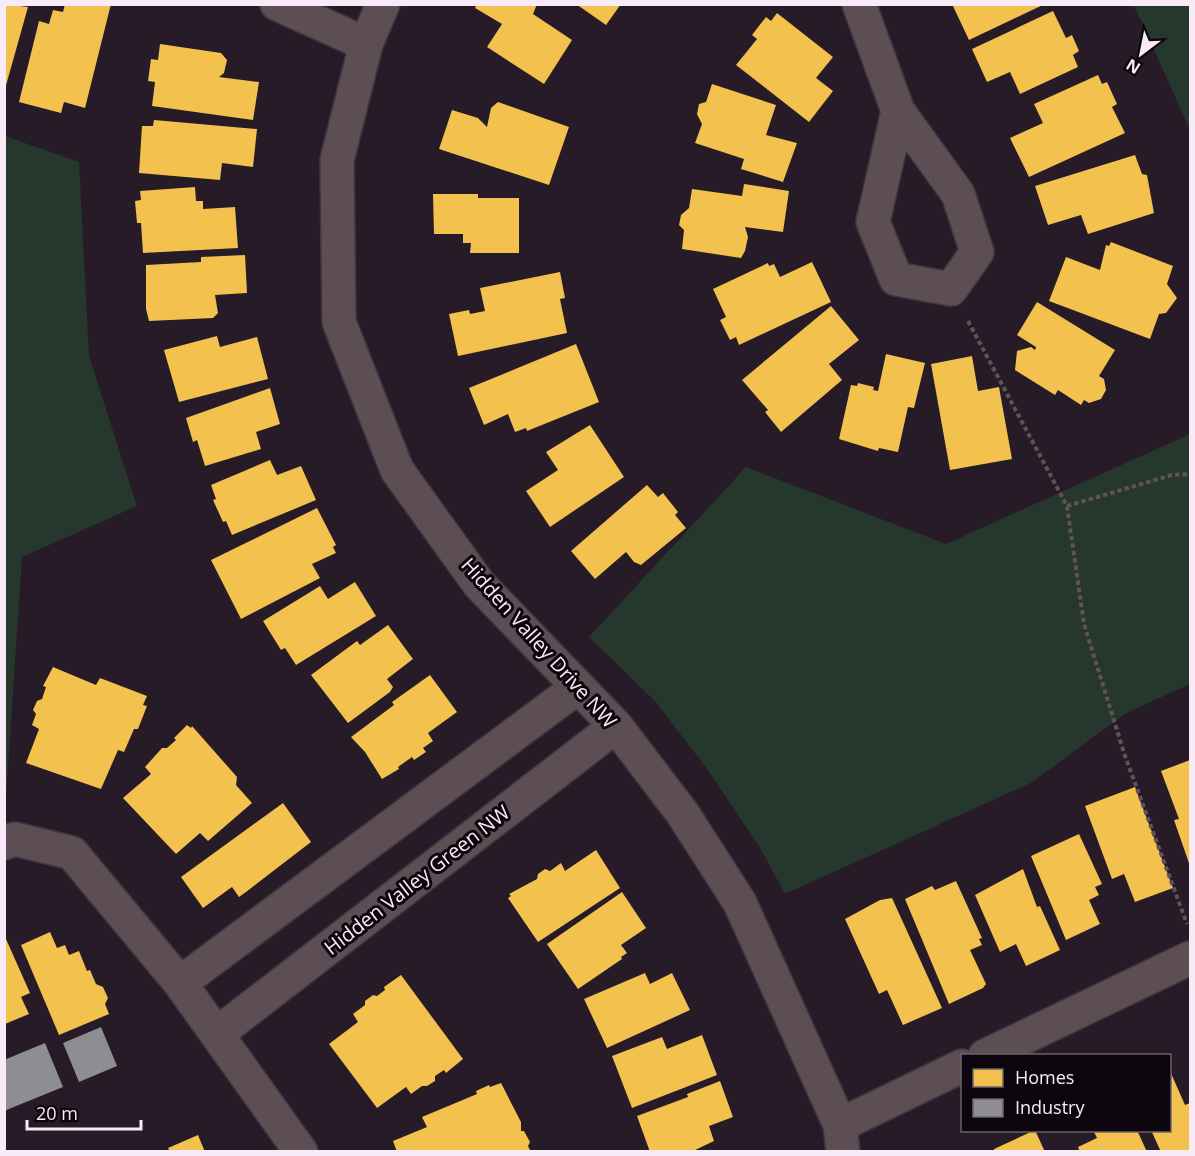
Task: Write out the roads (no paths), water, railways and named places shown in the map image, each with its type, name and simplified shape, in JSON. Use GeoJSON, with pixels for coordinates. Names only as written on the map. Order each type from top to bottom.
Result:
{"type":"FeatureCollection","features":[{"type":"Feature","properties":{"kind":"street"},"geometry":{"type":"LineString","coordinates":[[276,4],[366,44]]}},
{"type":"Feature","properties":{"kind":"street","name":"Hidden Valley Drive NW"},"geometry":{"type":"LineString","coordinates":[[382,4],[366,44],[337,160],[339,322],[397,470],[479,584],[616,726],[683,814],[740,903],[841,1138]]}},
{"type":"Feature","properties":{"kind":"street"},"geometry":{"type":"LineString","coordinates":[[859,4],[898,111],[957,194],[977,252],[951,290],[896,279],[873,222],[898,111]]}},
{"type":"Feature","properties":{"kind":"street"},"geometry":{"type":"LineString","coordinates":[[180,983],[578,687]]}},
{"type":"Feature","properties":{"kind":"street","name":"Hidden Valley Green NW"},"geometry":{"type":"LineString","coordinates":[[218,1034],[616,726]]}},
{"type":"Feature","properties":{"kind":"street"},"geometry":{"type":"LineString","coordinates":[[4,843],[15,839],[72,853],[180,983],[301,1152]]}},
{"type":"Feature","properties":{"kind":"street"},"geometry":{"type":"LineString","coordinates":[[989,1054],[1191,958]]}},
{"type":"Feature","properties":{"kind":"street"},"geometry":{"type":"LineString","coordinates":[[841,1138],[961,1067]]}}]}
